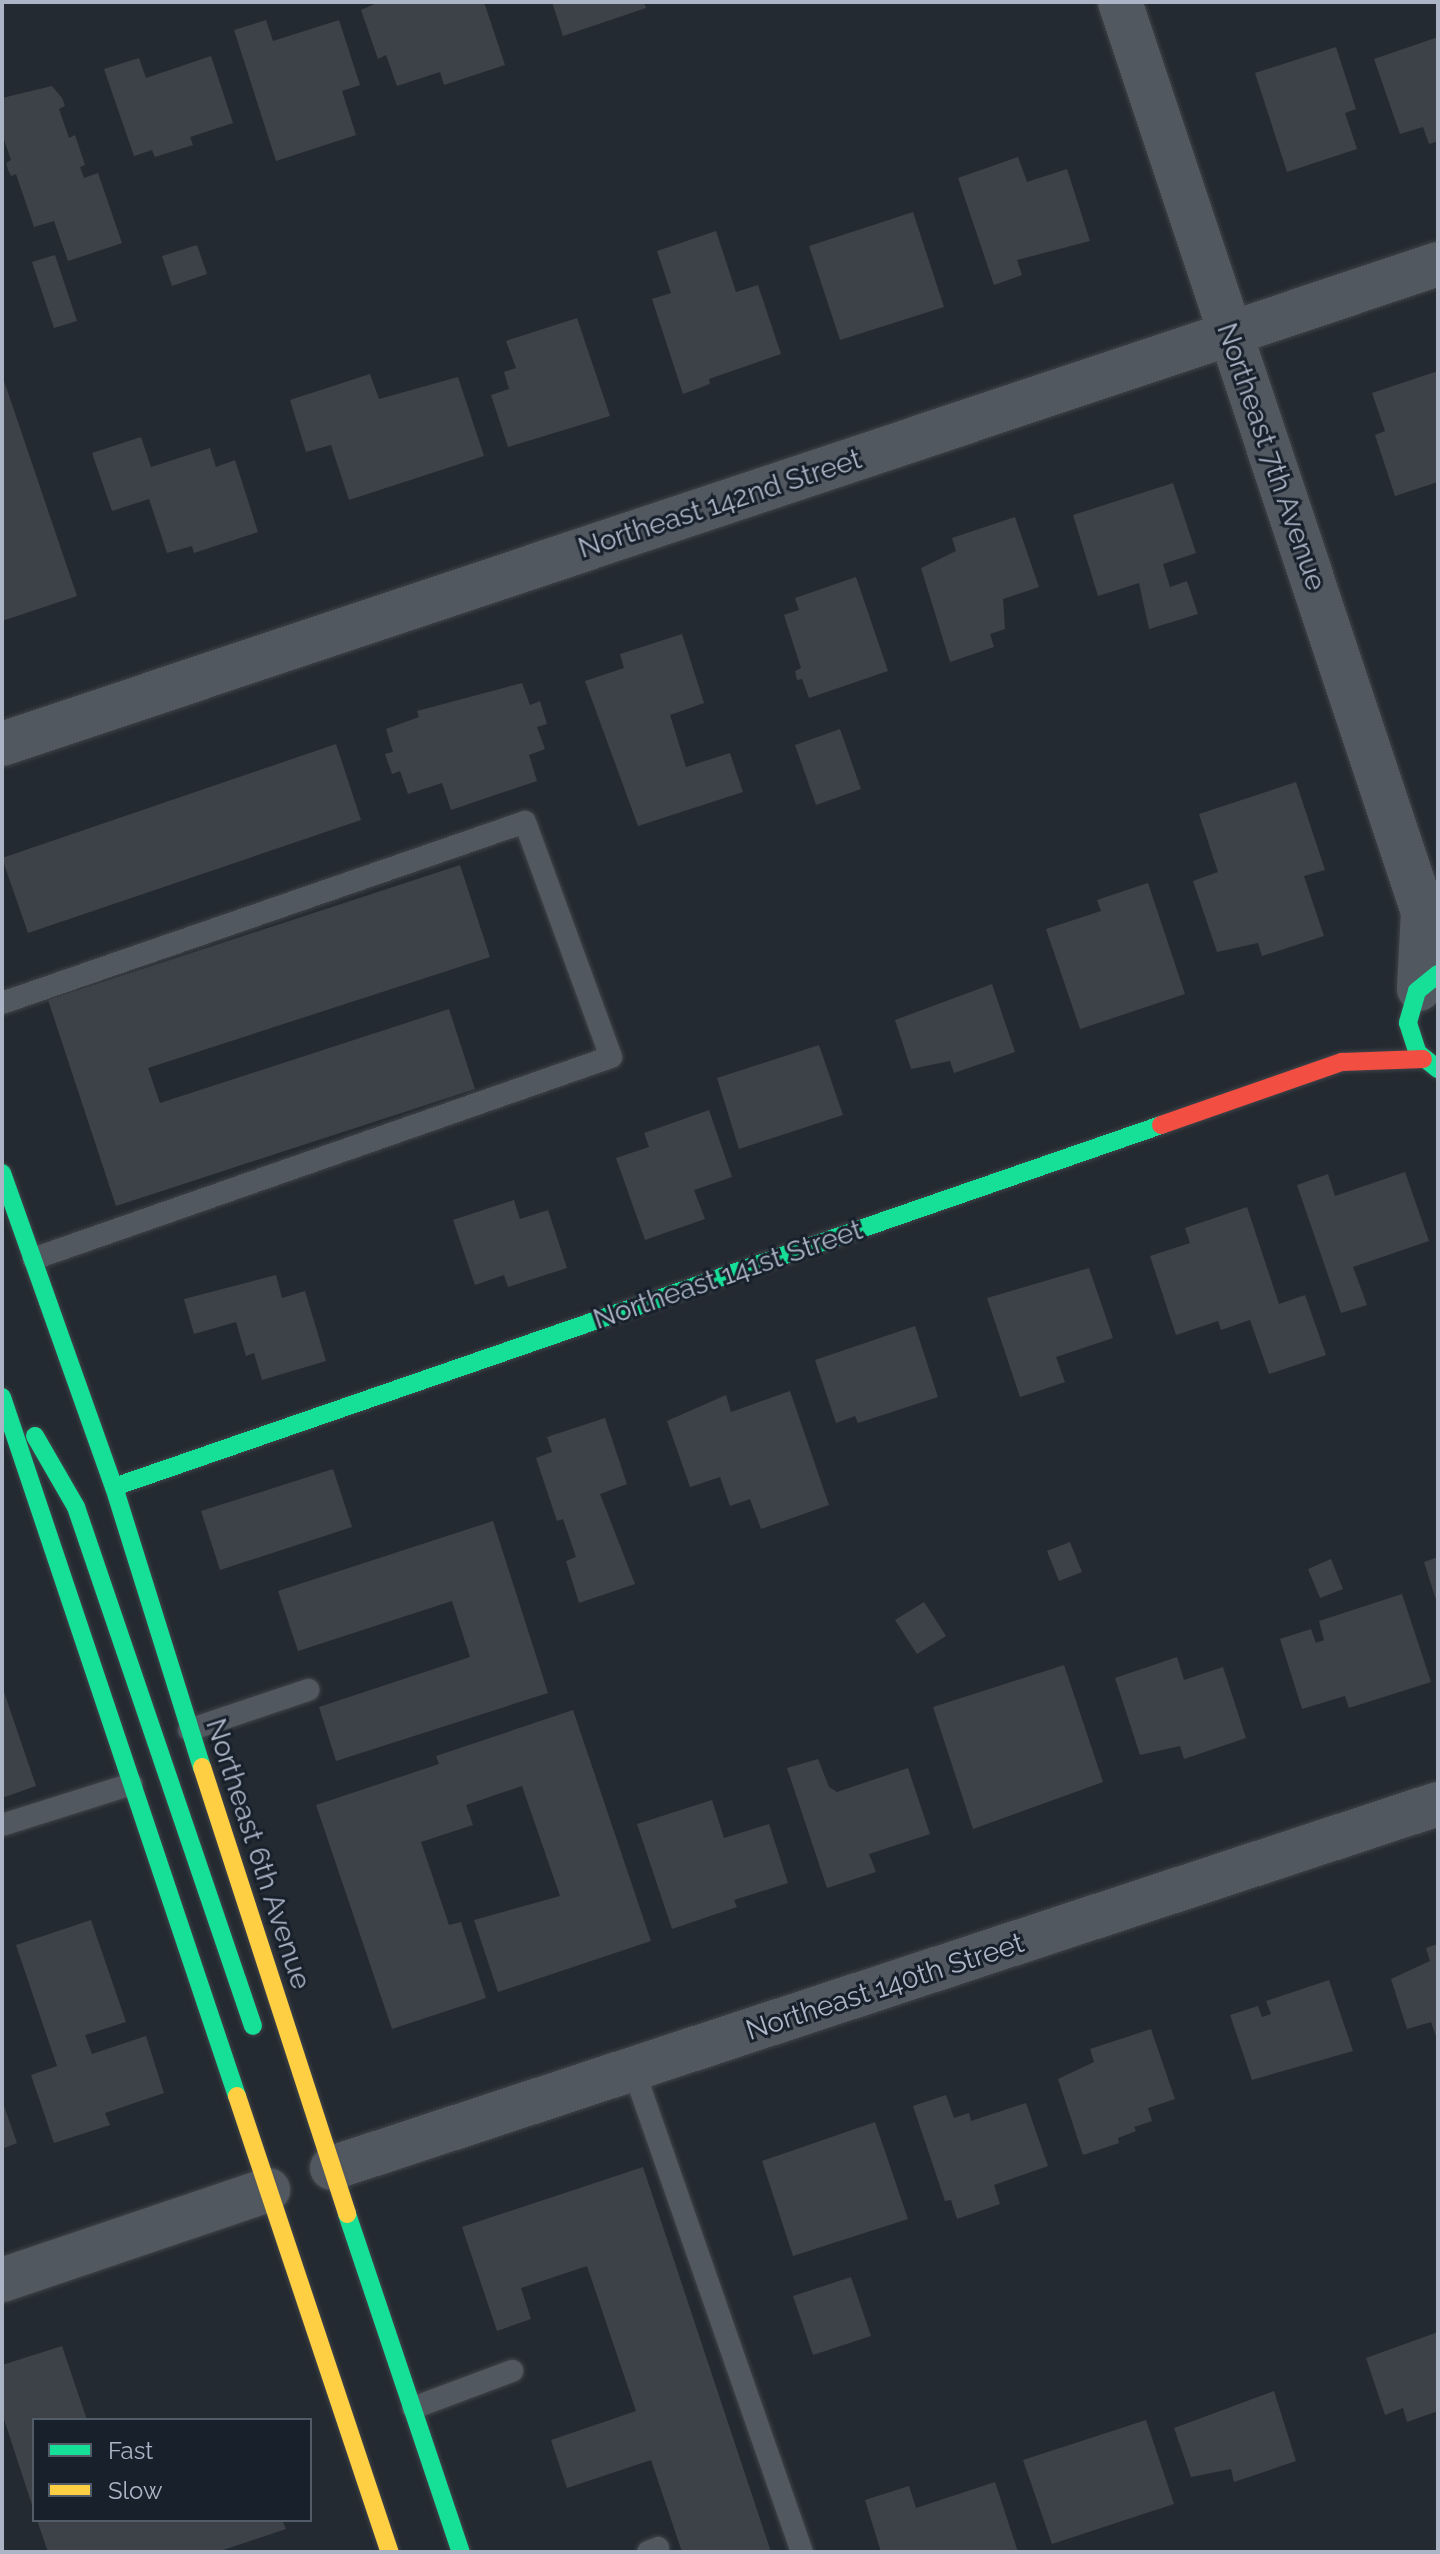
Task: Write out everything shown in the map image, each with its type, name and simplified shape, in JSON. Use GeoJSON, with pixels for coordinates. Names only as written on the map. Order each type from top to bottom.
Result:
{"type":"FeatureCollection","features":[{"type":"Feature","properties":{"kind":"main road","name":"Northeast 141st Street"},"geometry":{"type":"LineString","coordinates":[[114,1487],[1342,1062],[1381,1036],[1422,991]]}},
{"type":"Feature","properties":{"kind":"main road"},"geometry":{"type":"LineString","coordinates":[[1422,991],[1410,1039],[1431,1064]]}},
{"type":"Feature","properties":{"kind":"main road","name":"Northeast 141st Street"},"geometry":{"type":"LineString","coordinates":[[1342,1062],[1431,1064]]}},
{"type":"Feature","properties":{"kind":"main road","name":"Northeast 6th Avenue"},"geometry":{"type":"LineString","coordinates":[[2,1173],[114,1487],[312,2110],[461,2552]]}},
{"type":"Feature","properties":{"kind":"main road"},"geometry":{"type":"LineString","coordinates":[[5,1416],[390,2552]]}},
{"type":"Feature","properties":{"kind":"main road"},"geometry":{"type":"LineString","coordinates":[[5,1416],[33,1433],[76,1507],[261,2039]]}},
{"type":"Feature","properties":{"kind":"main road"},"geometry":{"type":"LineString","coordinates":[[281,2072],[312,2110]]}},
{"type":"Feature","properties":{"kind":"street","name":"Northeast 7th Avenue"},"geometry":{"type":"LineString","coordinates":[[1120,2],[1431,922],[1422,991]]}},
{"type":"Feature","properties":{"kind":"street","name":"Northeast 142nd Street"},"geometry":{"type":"LineString","coordinates":[[2,744],[1438,264]]}},
{"type":"Feature","properties":{"kind":"street","name":"Northeast 140th Street"},"geometry":{"type":"LineString","coordinates":[[332,2168],[1438,1804]]}},
{"type":"Feature","properties":{"kind":"street"},"geometry":{"type":"LineString","coordinates":[[2,2280],[268,2190]]}},
{"type":"Feature","properties":{"kind":"lane"},"geometry":{"type":"LineString","coordinates":[[2,1003],[525,822],[611,1057],[33,1259]]}},
{"type":"Feature","properties":{"kind":"lane"},"geometry":{"type":"LineString","coordinates":[[189,1730],[308,1690]]}},
{"type":"Feature","properties":{"kind":"lane"},"geometry":{"type":"LineString","coordinates":[[2,1825],[132,1784]]}},
{"type":"Feature","properties":{"kind":"lane"},"geometry":{"type":"LineString","coordinates":[[634,2071],[802,2552]]}},
{"type":"Feature","properties":{"kind":"lane"},"geometry":{"type":"LineString","coordinates":[[413,2408],[512,2371]]}},
{"type":"Feature","properties":{"kind":"building"},"geometry":{"type":"Polygon","coordinates":[[[379,2],[484,2],[505,65],[444,85],[440,72],[397,86],[386,55],[378,59],[361,10],[379,2]]]}},
{"type":"Feature","properties":{"kind":"building"},"geometry":{"type":"Polygon","coordinates":[[[552,2],[644,2],[646,8],[563,36],[552,2]]]}},
{"type":"Feature","properties":{"kind":"building"},"geometry":{"type":"Polygon","coordinates":[[[266,20],[273,41],[339,20],[360,85],[342,91],[356,135],[276,161],[234,30],[266,20]]]}},
{"type":"Feature","properties":{"kind":"building"},"geometry":{"type":"Polygon","coordinates":[[[1438,37],[1438,141],[1429,144],[1423,127],[1400,134],[1374,59],[1438,37]]]}},
{"type":"Feature","properties":{"kind":"building"},"geometry":{"type":"Polygon","coordinates":[[[1336,47],[1356,109],[1345,113],[1357,149],[1287,172],[1255,73],[1336,47]]]}},
{"type":"Feature","properties":{"kind":"building"},"geometry":{"type":"Polygon","coordinates":[[[211,56],[233,123],[190,137],[193,145],[155,157],[152,150],[134,156],[104,69],[139,58],[146,78],[211,56]]]}},
{"type":"Feature","properties":{"kind":"building"},"geometry":{"type":"Polygon","coordinates":[[[52,86],[65,106],[59,109],[69,138],[75,135],[85,165],[80,167],[84,178],[98,173],[122,243],[68,261],[54,221],[34,227],[16,174],[11,176],[8,170],[6,163],[11,160],[2,134],[2,98],[52,86]]]}},
{"type":"Feature","properties":{"kind":"building"},"geometry":{"type":"Polygon","coordinates":[[[1018,157],[1027,182],[1067,169],[1090,241],[1017,260],[1022,275],[994,285],[958,178],[1018,157]]]}},
{"type":"Feature","properties":{"kind":"building"},"geometry":{"type":"Polygon","coordinates":[[[913,212],[944,307],[840,340],[809,246],[913,212]]]}},
{"type":"Feature","properties":{"kind":"building"},"geometry":{"type":"Polygon","coordinates":[[[716,231],[736,292],[758,285],[781,354],[709,379],[710,384],[683,394],[652,299],[671,293],[657,251],[716,231]]]}},
{"type":"Feature","properties":{"kind":"building"},"geometry":{"type":"Polygon","coordinates":[[[197,245],[207,274],[172,286],[162,256],[197,245]]]}},
{"type":"Feature","properties":{"kind":"building"},"geometry":{"type":"Polygon","coordinates":[[[55,255],[77,321],[54,328],[32,262],[55,255]]]}},
{"type":"Feature","properties":{"kind":"building"},"geometry":{"type":"Polygon","coordinates":[[[577,318],[610,416],[508,447],[491,395],[509,389],[504,372],[516,368],[506,341],[577,318]]]}},
{"type":"Feature","properties":{"kind":"building"},"geometry":{"type":"Polygon","coordinates":[[[1438,371],[1438,482],[1395,496],[1375,435],[1385,431],[1372,393],[1438,371]]]}},
{"type":"Feature","properties":{"kind":"building"},"geometry":{"type":"Polygon","coordinates":[[[370,374],[379,399],[458,377],[484,456],[349,500],[331,445],[306,452],[290,400],[370,374]]]}},
{"type":"Feature","properties":{"kind":"building"},"geometry":{"type":"Polygon","coordinates":[[[2,375],[77,596],[2,621],[2,375]]]}},
{"type":"Feature","properties":{"kind":"building"},"geometry":{"type":"Polygon","coordinates":[[[141,437],[151,467],[210,448],[216,467],[235,460],[258,532],[194,553],[192,546],[167,553],[149,499],[112,511],[92,453],[141,437]]]}},
{"type":"Feature","properties":{"kind":"building"},"geometry":{"type":"Polygon","coordinates":[[[1173,483],[1196,553],[1163,564],[1170,587],[1187,581],[1198,614],[1149,629],[1139,583],[1098,596],[1073,515],[1173,483]]]}},
{"type":"Feature","properties":{"kind":"building"},"geometry":{"type":"Polygon","coordinates":[[[1015,517],[1039,587],[1003,599],[1005,629],[990,634],[994,647],[950,662],[921,568],[956,551],[952,538],[1015,517]]]}},
{"type":"Feature","properties":{"kind":"building"},"geometry":{"type":"Polygon","coordinates":[[[856,577],[888,671],[809,698],[802,679],[797,680],[795,671],[801,668],[784,615],[799,610],[795,598],[856,577]]]}},
{"type":"Feature","properties":{"kind":"building"},"geometry":{"type":"Polygon","coordinates":[[[682,634],[704,703],[670,715],[686,767],[730,753],[743,792],[638,826],[585,681],[624,668],[620,654],[682,634]]]}},
{"type":"Feature","properties":{"kind":"building"},"geometry":{"type":"Polygon","coordinates":[[[522,683],[530,705],[540,701],[547,724],[537,727],[545,749],[529,755],[537,781],[451,810],[442,783],[408,794],[400,771],[392,774],[385,754],[393,752],[386,729],[419,717],[417,711],[522,683]]]}},
{"type":"Feature","properties":{"kind":"building"},"geometry":{"type":"Polygon","coordinates":[[[840,729],[861,789],[816,805],[795,745],[840,729]]]}},
{"type":"Feature","properties":{"kind":"building"},"geometry":{"type":"Polygon","coordinates":[[[336,744],[361,820],[28,933],[2,858],[336,744]]]}},
{"type":"Feature","properties":{"kind":"building"},"geometry":{"type":"Polygon","coordinates":[[[1296,782],[1325,870],[1304,876],[1324,936],[1262,956],[1258,943],[1217,952],[1193,881],[1218,872],[1199,814],[1296,782]]]}},
{"type":"Feature","properties":{"kind":"building"},"geometry":{"type":"Polygon","coordinates":[[[460,865],[490,957],[148,1068],[160,1103],[449,1009],[475,1089],[116,1206],[48,1000],[460,865]]]}},
{"type":"Feature","properties":{"kind":"building"},"geometry":{"type":"Polygon","coordinates":[[[1148,883],[1185,994],[1080,1029],[1046,929],[1101,911],[1097,900],[1148,883]]]}},
{"type":"Feature","properties":{"kind":"building"},"geometry":{"type":"Polygon","coordinates":[[[992,984],[1015,1052],[954,1073],[950,1061],[911,1069],[895,1020],[992,984]]]}},
{"type":"Feature","properties":{"kind":"building"},"geometry":{"type":"Polygon","coordinates":[[[819,1045],[843,1115],[739,1149],[717,1078],[819,1045]]]}},
{"type":"Feature","properties":{"kind":"building"},"geometry":{"type":"Polygon","coordinates":[[[709,1110],[732,1177],[694,1190],[705,1219],[645,1240],[616,1158],[649,1147],[644,1133],[709,1110]]]}},
{"type":"Feature","properties":{"kind":"building"},"geometry":{"type":"Polygon","coordinates":[[[1405,1172],[1429,1241],[1353,1267],[1367,1305],[1341,1313],[1297,1185],[1328,1174],[1335,1196],[1405,1172]]]}},
{"type":"Feature","properties":{"kind":"building"},"geometry":{"type":"Polygon","coordinates":[[[514,1200],[520,1219],[548,1210],[567,1268],[508,1287],[504,1275],[475,1285],[453,1220],[514,1200]]]}},
{"type":"Feature","properties":{"kind":"building"},"geometry":{"type":"Polygon","coordinates":[[[1247,1207],[1279,1304],[1305,1295],[1326,1355],[1269,1374],[1250,1320],[1221,1330],[1218,1321],[1176,1335],[1150,1256],[1190,1243],[1185,1228],[1247,1207]]]}},
{"type":"Feature","properties":{"kind":"building"},"geometry":{"type":"Polygon","coordinates":[[[1089,1268],[1113,1338],[1056,1357],[1065,1382],[1020,1397],[987,1298],[1089,1268]]]}},
{"type":"Feature","properties":{"kind":"building"},"geometry":{"type":"Polygon","coordinates":[[[276,1275],[282,1298],[305,1291],[326,1361],[262,1380],[254,1353],[246,1356],[236,1322],[194,1334],[184,1299],[276,1275]]]}},
{"type":"Feature","properties":{"kind":"building"},"geometry":{"type":"Polygon","coordinates":[[[915,1326],[938,1397],[858,1423],[855,1416],[836,1423],[815,1360],[915,1326]]]}},
{"type":"Feature","properties":{"kind":"building"},"geometry":{"type":"Polygon","coordinates":[[[790,1391],[829,1505],[761,1529],[750,1499],[730,1506],[720,1477],[690,1487],[667,1421],[726,1395],[731,1412],[790,1391]]]}},
{"type":"Feature","properties":{"kind":"building"},"geometry":{"type":"Polygon","coordinates":[[[605,1418],[627,1484],[600,1494],[635,1584],[579,1603],[566,1561],[576,1557],[563,1519],[557,1521],[536,1458],[552,1452],[547,1437],[605,1418]]]}},
{"type":"Feature","properties":{"kind":"building"},"geometry":{"type":"Polygon","coordinates":[[[333,1469],[352,1527],[220,1570],[201,1511],[333,1469]]]}},
{"type":"Feature","properties":{"kind":"building"},"geometry":{"type":"Polygon","coordinates":[[[493,1521],[548,1693],[336,1761],[319,1707],[470,1657],[452,1601],[298,1651],[278,1591],[493,1521]]]}},
{"type":"Feature","properties":{"kind":"building"},"geometry":{"type":"Polygon","coordinates":[[[1070,1542],[1082,1572],[1059,1581],[1047,1551],[1070,1542]]]}},
{"type":"Feature","properties":{"kind":"building"},"geometry":{"type":"Polygon","coordinates":[[[1438,1557],[1438,1603],[1437,1603],[1424,1562],[1438,1557]]]}},
{"type":"Feature","properties":{"kind":"building"},"geometry":{"type":"Polygon","coordinates":[[[1331,1559],[1343,1589],[1320,1598],[1308,1569],[1331,1559]]]}},
{"type":"Feature","properties":{"kind":"building"},"geometry":{"type":"Polygon","coordinates":[[[1402,1594],[1431,1682],[1349,1708],[1345,1696],[1302,1709],[1280,1639],[1311,1629],[1316,1643],[1324,1640],[1319,1621],[1402,1594]]]}},
{"type":"Feature","properties":{"kind":"building"},"geometry":{"type":"Polygon","coordinates":[[[924,1602],[946,1636],[917,1654],[895,1620],[924,1602]]]}},
{"type":"Feature","properties":{"kind":"building"},"geometry":{"type":"Polygon","coordinates":[[[1177,1657],[1184,1680],[1223,1667],[1246,1738],[1184,1759],[1180,1746],[1140,1755],[1115,1678],[1177,1657]]]}},
{"type":"Feature","properties":{"kind":"building"},"geometry":{"type":"Polygon","coordinates":[[[1064,1665],[1103,1782],[973,1829],[933,1707],[1064,1665]]]}},
{"type":"Feature","properties":{"kind":"building"},"geometry":{"type":"Polygon","coordinates":[[[2,1686],[36,1786],[2,1798],[2,1686]]]}},
{"type":"Feature","properties":{"kind":"building"},"geometry":{"type":"Polygon","coordinates":[[[573,1710],[651,1941],[498,1992],[474,1920],[560,1896],[522,1786],[466,1805],[473,1825],[421,1842],[449,1925],[461,1922],[486,1998],[392,2029],[316,1805],[439,1764],[436,1756],[573,1710]]]}},
{"type":"Feature","properties":{"kind":"building"},"geometry":{"type":"Polygon","coordinates":[[[818,1759],[829,1787],[837,1792],[908,1768],[930,1834],[869,1854],[876,1872],[827,1888],[787,1768],[818,1759]]]}},
{"type":"Feature","properties":{"kind":"building"},"geometry":{"type":"Polygon","coordinates":[[[712,1800],[724,1838],[769,1824],[788,1883],[734,1900],[737,1907],[672,1929],[637,1824],[712,1800]]]}},
{"type":"Feature","properties":{"kind":"building"},"geometry":{"type":"Polygon","coordinates":[[[91,1920],[126,2022],[85,2035],[92,2054],[146,2036],[164,2093],[105,2113],[110,2125],[54,2143],[31,2075],[57,2066],[16,1945],[91,1920]]]}},
{"type":"Feature","properties":{"kind":"building"},"geometry":{"type":"Polygon","coordinates":[[[1438,1944],[1438,2042],[1431,2022],[1407,2029],[1391,1979],[1430,1961],[1426,1948],[1438,1944]]]}},
{"type":"Feature","properties":{"kind":"building"},"geometry":{"type":"Polygon","coordinates":[[[1329,1980],[1353,2051],[1252,2080],[1230,2015],[1258,2006],[1262,2017],[1271,2014],[1266,2001],[1329,1980]]]}},
{"type":"Feature","properties":{"kind":"building"},"geometry":{"type":"Polygon","coordinates":[[[1151,2029],[1175,2099],[1148,2108],[1152,2121],[1134,2127],[1136,2131],[1118,2138],[1119,2143],[1083,2155],[1058,2079],[1094,2062],[1090,2049],[1151,2029]]]}},
{"type":"Feature","properties":{"kind":"building"},"geometry":{"type":"Polygon","coordinates":[[[946,2095],[954,2118],[969,2113],[971,2121],[1026,2103],[1048,2166],[994,2185],[1000,2204],[957,2219],[951,2200],[945,2201],[913,2106],[946,2095]]]}},
{"type":"Feature","properties":{"kind":"building"},"geometry":{"type":"Polygon","coordinates":[[[2,2100],[17,2143],[2,2149],[2,2100]]]}},
{"type":"Feature","properties":{"kind":"building"},"geometry":{"type":"Polygon","coordinates":[[[875,2122],[908,2219],[793,2256],[762,2161],[875,2122]]]}},
{"type":"Feature","properties":{"kind":"building"},"geometry":{"type":"Polygon","coordinates":[[[643,2167],[771,2552],[682,2552],[651,2460],[567,2488],[551,2440],[636,2411],[587,2266],[521,2288],[531,2319],[497,2331],[462,2227],[643,2167]]]}},
{"type":"Feature","properties":{"kind":"building"},"geometry":{"type":"Polygon","coordinates":[[[851,2277],[871,2336],[813,2355],[793,2296],[851,2277]]]}},
{"type":"Feature","properties":{"kind":"building"},"geometry":{"type":"Polygon","coordinates":[[[1438,2332],[1438,2411],[1407,2422],[1403,2408],[1385,2415],[1366,2358],[1438,2332]]]}},
{"type":"Feature","properties":{"kind":"building"},"geometry":{"type":"Polygon","coordinates":[[[62,2346],[86,2418],[32,2418],[32,2505],[2,2413],[2,2365],[62,2346]]]}},
{"type":"Feature","properties":{"kind":"building"},"geometry":{"type":"Polygon","coordinates":[[[1274,2391],[1296,2461],[1234,2482],[1231,2469],[1191,2477],[1174,2428],[1274,2391]]]}},
{"type":"Feature","properties":{"kind":"building"},"geometry":{"type":"Polygon","coordinates":[[[1146,2420],[1174,2504],[1052,2544],[1023,2460],[1146,2420]]]}},
{"type":"Feature","properties":{"kind":"building"},"geometry":{"type":"Polygon","coordinates":[[[995,2482],[1018,2552],[881,2552],[865,2500],[909,2486],[916,2508],[995,2482]]]}},
{"type":"Feature","properties":{"kind":"building"},"geometry":{"type":"Polygon","coordinates":[[[38,2522],[283,2522],[286,2529],[217,2552],[48,2552],[38,2522]]]}},
{"type":"Feature","properties":{"kind":"traffic: fast"},"geometry":{"type":"LineString","coordinates":[[1438,974],[1417,991],[1408,1023],[1418,1053],[1438,1069]]}},
{"type":"Feature","properties":{"kind":"traffic: fast"},"geometry":{"type":"LineString","coordinates":[[114,1487],[1161,1125]]}},
{"type":"Feature","properties":{"kind":"traffic: fast"},"geometry":{"type":"LineString","coordinates":[[2,1173],[114,1487],[202,1767]]}},
{"type":"Feature","properties":{"kind":"traffic: fast"},"geometry":{"type":"LineString","coordinates":[[2,1397],[237,2096]]}},
{"type":"Feature","properties":{"kind":"traffic: fast"},"geometry":{"type":"LineString","coordinates":[[35,1436],[76,1507],[253,2026]]}},
{"type":"Feature","properties":{"kind":"traffic: fast"},"geometry":{"type":"LineString","coordinates":[[347,2214],[461,2552]]}},
{"type":"Feature","properties":{"kind":"traffic: slow"},"geometry":{"type":"LineString","coordinates":[[202,1767],[347,2214]]}},
{"type":"Feature","properties":{"kind":"traffic: slow"},"geometry":{"type":"LineString","coordinates":[[237,2096],[390,2552]]}},
{"type":"Feature","properties":{"kind":"traffic: jam"},"geometry":{"type":"LineString","coordinates":[[1161,1125],[1342,1062],[1423,1059]]}}]}
